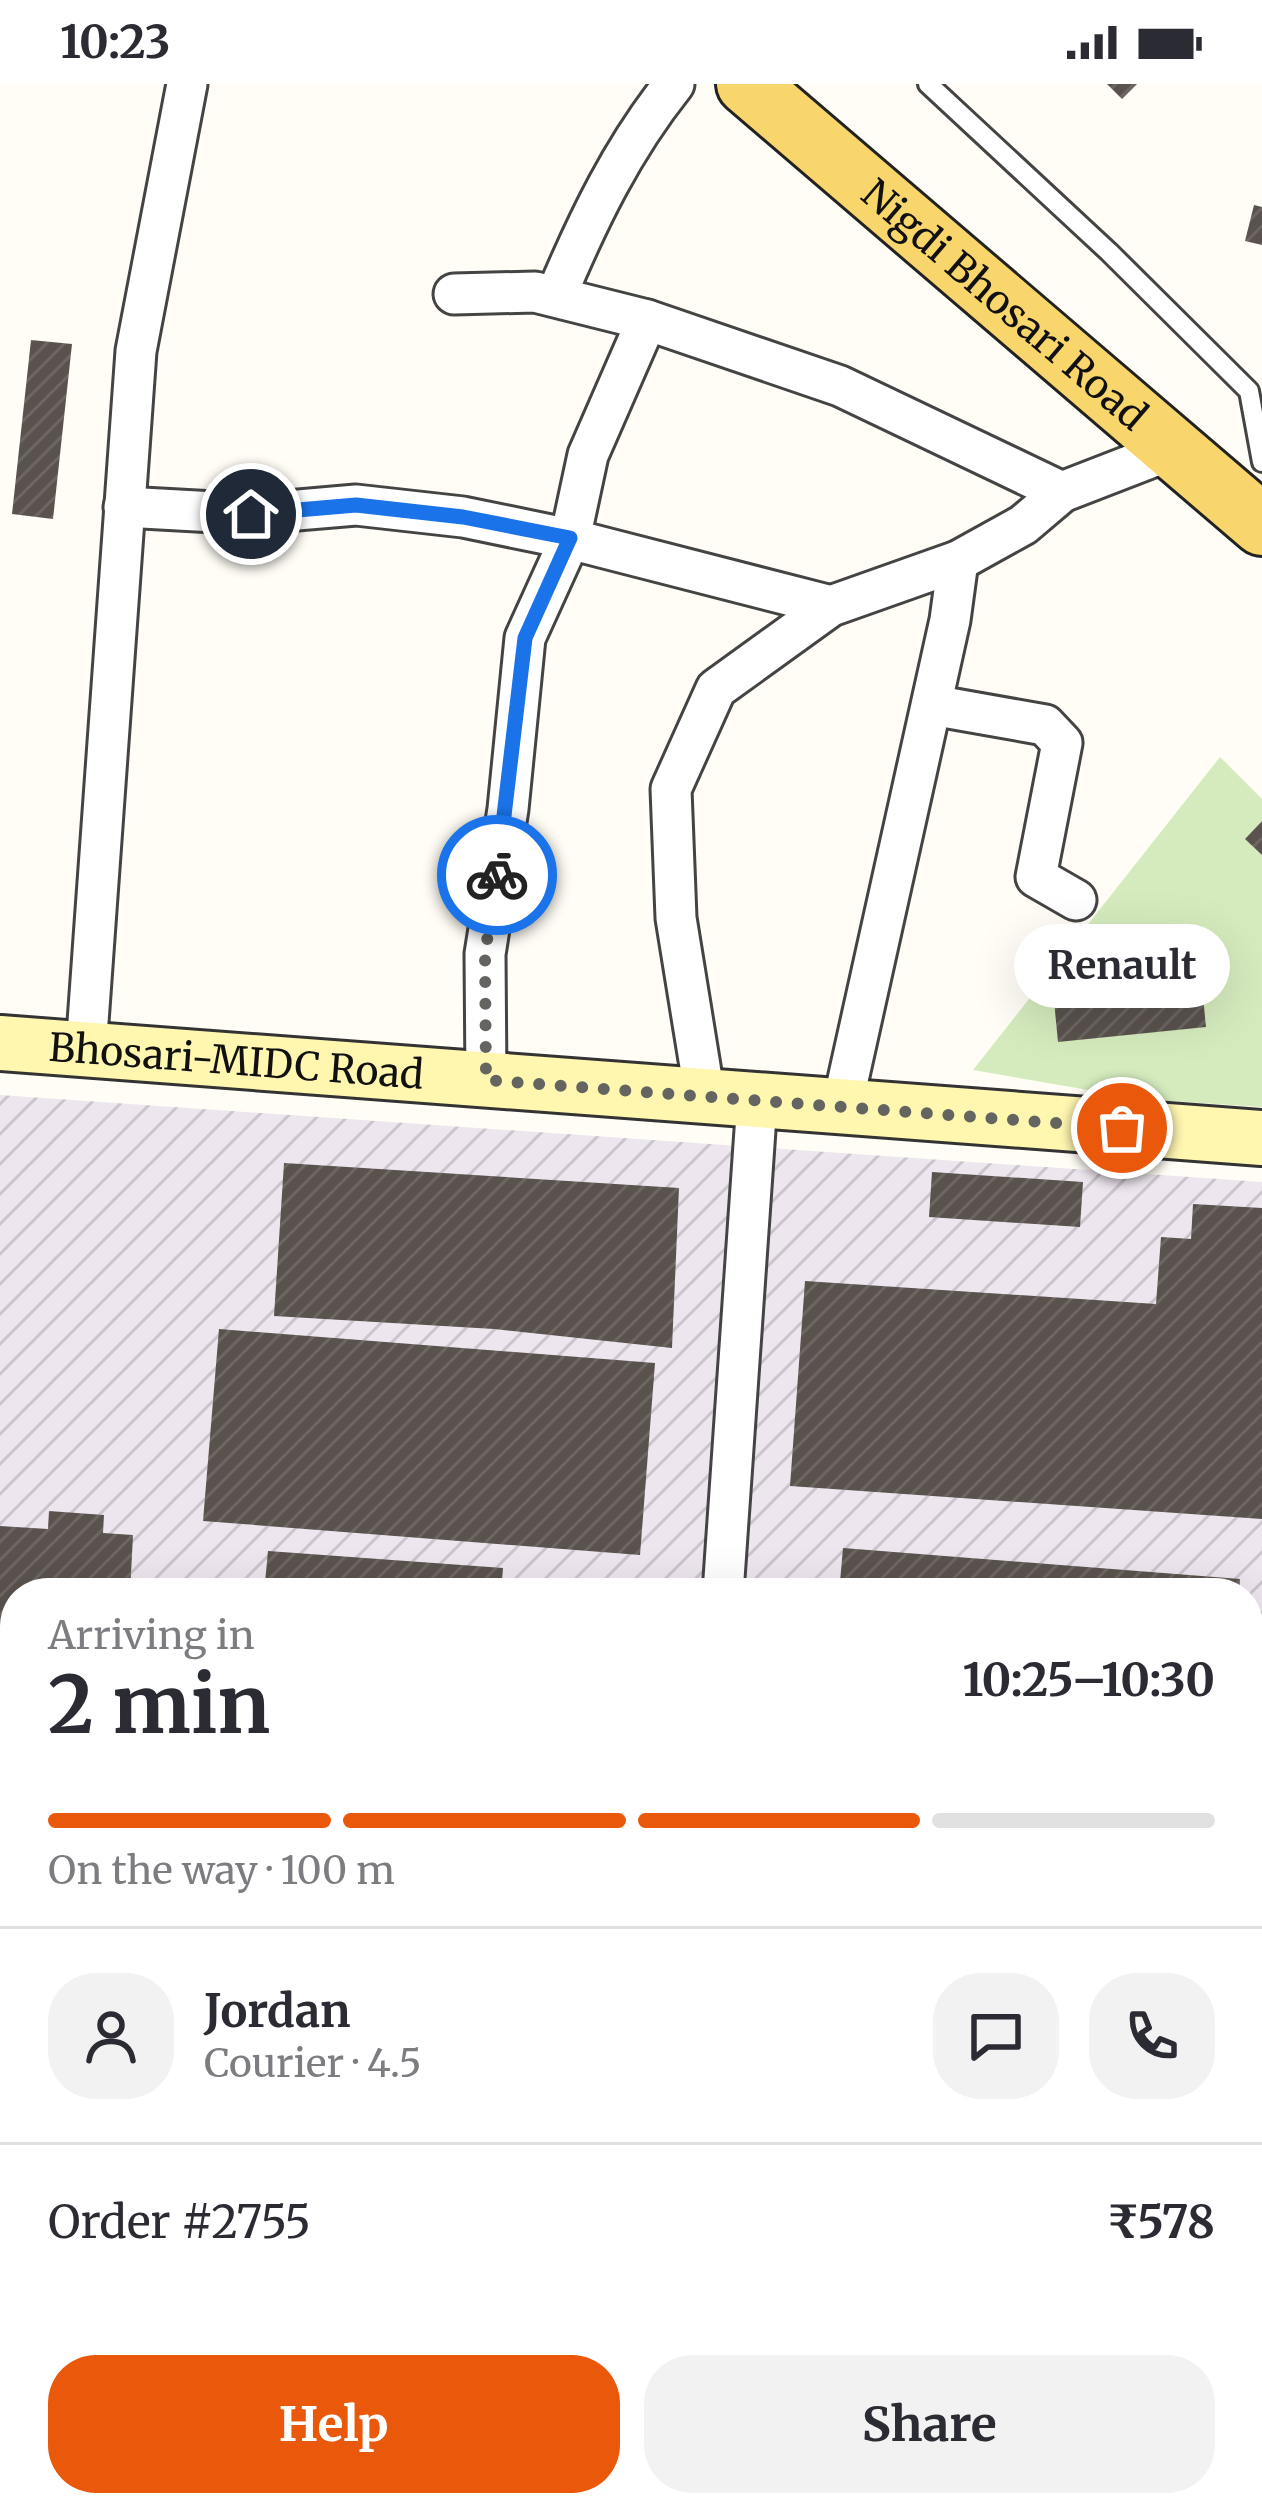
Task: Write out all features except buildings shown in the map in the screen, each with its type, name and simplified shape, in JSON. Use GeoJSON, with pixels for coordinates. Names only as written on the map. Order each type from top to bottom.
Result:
{"type":"FeatureCollection","features":[{"type":"Feature","properties":{"kind":"main road","name":"Nigdi Bhosari Road"},"geometry":{"type":"LineString","coordinates":[[747,84],[1262,525]]}},
{"type":"Feature","properties":{"kind":"street"},"geometry":{"type":"LineString","coordinates":[[86,1050],[136,351],[187,84]]}},
{"type":"Feature","properties":{"kind":"street"},"geometry":{"type":"LineString","coordinates":[[556,296],[593,209],[642,124],[674,84]]}},
{"type":"Feature","properties":{"kind":"street"},"geometry":{"type":"LineString","coordinates":[[454,294],[535,292],[647,320],[840,386],[1062,492]]}},
{"type":"Feature","properties":{"kind":"street"},"geometry":{"type":"LineString","coordinates":[[486,1080],[485,954],[508,809],[525,638],[570,538],[589,455],[647,320]]}},
{"type":"Feature","properties":{"kind":"street"},"geometry":{"type":"LineString","coordinates":[[723,1578],[731,1099],[676,918],[671,789],[716,689],[831,606],[958,561],[1023,525],[1062,492],[1173,449]]}},
{"type":"Feature","properties":{"kind":"street"},"geometry":{"type":"LineString","coordinates":[[124,507],[251,514],[356,505],[463,517],[570,538],[831,606]]}},
{"type":"Feature","properties":{"kind":"street"},"geometry":{"type":"LineString","coordinates":[[842,1107],[932,705],[958,561]]}},
{"type":"Feature","properties":{"kind":"street"},"geometry":{"type":"LineString","coordinates":[[932,705],[1045,725],[1062,743],[1036,877],[1076,900]]}},
{"type":"Feature","properties":{"kind":"street","name":"Bhosari-MIDC Road"},"geometry":{"type":"LineString","coordinates":[[0,1043],[1262,1138]]}},
{"type":"Feature","properties":{"kind":"lane"},"geometry":{"type":"LineString","coordinates":[[928,84],[1109,252],[1249,391],[1262,462]]}},
{"type":"Feature","properties":{"kind":"shaded area"},"geometry":{"type":"Polygon","coordinates":[[[0,1095],[1262,1182],[1262,1578],[0,1578],[0,1095]]]}},
{"type":"Feature","properties":{"kind":"green space"},"geometry":{"type":"Polygon","coordinates":[[[1220,757],[1262,799],[1262,1107],[1140,1099],[973,1070],[1220,757]]]}},
{"type":"Feature","properties":{"kind":"way so far"},"geometry":{"type":"LineString","coordinates":[[497,875],[485,954],[486,1080],[1122,1128]]}},
{"type":"Feature","properties":{"kind":"place","name":"Renault"},"geometry":{"type":"Point","coordinates":[1122,1128]}},
{"type":"Feature","properties":{"kind":"route"},"geometry":{"type":"LineString","coordinates":[[251,514],[356,505],[463,517],[570,538],[525,638],[497,875]]}}]}
